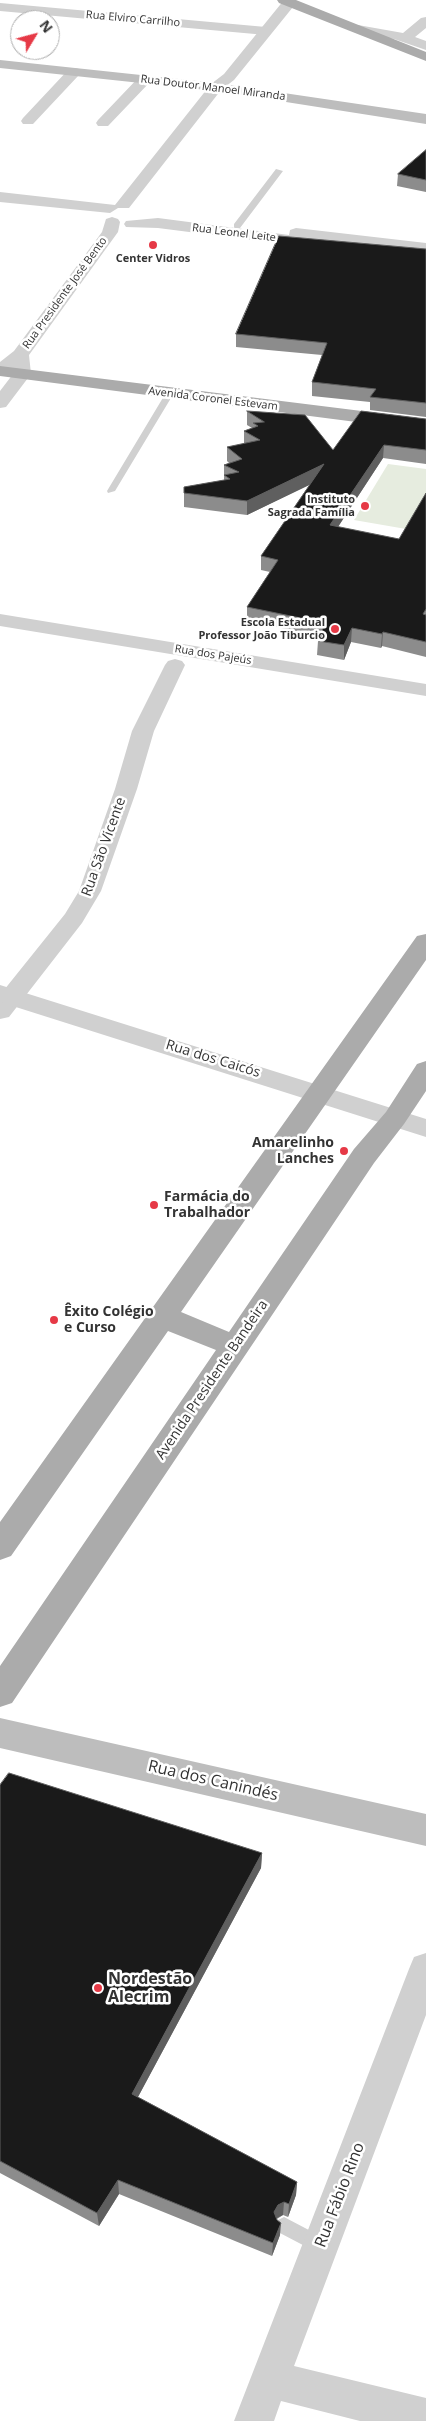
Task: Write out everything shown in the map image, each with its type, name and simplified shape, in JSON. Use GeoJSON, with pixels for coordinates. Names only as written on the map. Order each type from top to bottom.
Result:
{"type":"FeatureCollection","features":[{"type":"Feature","properties":{"kind":"main road"},"geometry":{"type":"LineString","coordinates":[[287,1],[426,56]]}},
{"type":"Feature","properties":{"kind":"main road","name":"Rua Doutor Manoel Miranda"},"geometry":{"type":"LineString","coordinates":[[0,64],[216,87],[232,83],[426,119]]}},
{"type":"Feature","properties":{"kind":"main road","name":"Avenida Coronel Estevam"},"geometry":{"type":"LineString","coordinates":[[0,371],[426,425]]}},
{"type":"Feature","properties":{"kind":"main road"},"geometry":{"type":"LineString","coordinates":[[0,1547],[426,942]]}},
{"type":"Feature","properties":{"kind":"main road","name":"Avenida Presidente Bandeira"},"geometry":{"type":"LineString","coordinates":[[0,1693],[364,1156],[395,1118],[426,1070]]}},
{"type":"Feature","properties":{"kind":"main road"},"geometry":{"type":"LineString","coordinates":[[163,1317],[235,1346]]}},
{"type":"Feature","properties":{"kind":"main road","name":"Rua dos Canindés"},"geometry":{"type":"LineString","coordinates":[[0,1732],[426,1830]]}},
{"type":"Feature","properties":{"kind":"street"},"geometry":{"type":"LineString","coordinates":[[0,204],[117,219],[147,219],[146,209],[218,110],[232,83],[287,1]]}},
{"type":"Feature","properties":{"kind":"street","name":"Rua Elviro Carrilho"},"geometry":{"type":"LineString","coordinates":[[0,7],[266,31]]}},
{"type":"Feature","properties":{"kind":"street"},"geometry":{"type":"LineString","coordinates":[[405,38],[426,21]]}},
{"type":"Feature","properties":{"kind":"street"},"geometry":{"type":"LineString","coordinates":[[358,29],[405,38],[426,46]]}},
{"type":"Feature","properties":{"kind":"street"},"geometry":{"type":"LineString","coordinates":[[28,121],[74,72]]}},
{"type":"Feature","properties":{"kind":"street"},"geometry":{"type":"LineString","coordinates":[[103,123],[145,79]]}},
{"type":"Feature","properties":{"kind":"street","name":"Rua Presidente José Bento"},"geometry":{"type":"LineString","coordinates":[[0,371],[20,355],[117,219],[216,87]]}},
{"type":"Feature","properties":{"kind":"street"},"geometry":{"type":"LineString","coordinates":[[0,197],[117,219]]}},
{"type":"Feature","properties":{"kind":"street","name":"Rua Leonel Leite"},"geometry":{"type":"LineString","coordinates":[[146,209],[237,226],[426,256]]}},
{"type":"Feature","properties":{"kind":"street","name":"Rua Leonel Leite"},"geometry":{"type":"LineString","coordinates":[[117,219],[364,245],[426,248]]}},
{"type":"Feature","properties":{"kind":"street","name":"Rua Presidente José Bento"},"geometry":{"type":"LineString","coordinates":[[20,355],[22,374]]}},
{"type":"Feature","properties":{"kind":"street"},"geometry":{"type":"LineString","coordinates":[[0,402],[22,374]]}},
{"type":"Feature","properties":{"kind":"street","name":"Rua dos Pajeús"},"geometry":{"type":"LineString","coordinates":[[0,620],[426,690]]}},
{"type":"Feature","properties":{"kind":"street","name":"Rua dos Pajeús"},"geometry":{"type":"LineString","coordinates":[[0,637],[426,705]]}},
{"type":"Feature","properties":{"kind":"street","name":"Rua São Vicente"},"geometry":{"type":"LineString","coordinates":[[4,1000],[74,918],[90,891],[126,789],[142,731],[175,665]]}},
{"type":"Feature","properties":{"kind":"street","name":"Rua dos Caicós"},"geometry":{"type":"LineString","coordinates":[[4,1000],[321,1092],[426,1128]]}},
{"type":"Feature","properties":{"kind":"street","name":"Rua Fábio Rino"},"geometry":{"type":"LineString","coordinates":[[254,2421],[426,1969]]}},
{"type":"Feature","properties":{"kind":"street"},"geometry":{"type":"LineString","coordinates":[[270,2379],[426,2418]]}},
{"type":"Feature","properties":{"kind":"lane"},"geometry":{"type":"LineString","coordinates":[[237,226],[279,171]]}},
{"type":"Feature","properties":{"kind":"lane"},"geometry":{"type":"LineString","coordinates":[[111,491],[170,393]]}},
{"type":"Feature","properties":{"kind":"lane"},"geometry":{"type":"LineString","coordinates":[[284,2226],[321,2245]]}},
{"type":"Feature","properties":{"kind":"shaded area"},"geometry":{"type":"Polygon","coordinates":[[[388,464],[426,469],[426,494],[406,529],[354,520],[388,464]]]}},
{"type":"Feature","properties":{"kind":"building"},"geometry":{"type":"Polygon","coordinates":[[[426,150],[426,180],[398,174],[426,150]]]}},
{"type":"Feature","properties":{"kind":"building"},"geometry":{"type":"Polygon","coordinates":[[[279,236],[426,249],[426,403],[370,397],[376,389],[312,382],[327,343],[236,334],[279,236]]]}},
{"type":"Feature","properties":{"kind":"building"},"geometry":{"type":"Polygon","coordinates":[[[247,411],[305,415],[333,450],[361,411],[426,419],[426,450],[384,445],[330,525],[399,539],[426,493],[426,609],[423,614],[426,615],[426,642],[383,632],[382,634],[352,628],[344,645],[318,641],[325,623],[247,607],[278,560],[261,556],[324,464],[247,501],[184,493],[184,487],[230,479],[224,475],[239,472],[224,465],[242,459],[227,447],[260,440],[244,431],[258,426],[253,423],[264,422],[247,411]]]}},
{"type":"Feature","properties":{"kind":"building","name":"Nordestão Alecrim"},"geometry":{"type":"Polygon","coordinates":[[[9,1773],[262,1853],[132,2094],[297,2182],[289,2204],[284,2202],[278,2205],[274,2212],[277,2220],[281,2223],[273,2243],[118,2180],[97,2213],[0,2161],[0,1785],[9,1773]]]}},
{"type":"Feature","properties":{"kind":"place","name":"Center Vidros"},"geometry":{"type":"Point","coordinates":[153,245]}},
{"type":"Feature","properties":{"kind":"place","name":"Instituto Sagrada Família"},"geometry":{"type":"Point","coordinates":[365,506]}},
{"type":"Feature","properties":{"kind":"place","name":"Escola Estadual Professor João Tiburcio"},"geometry":{"type":"Point","coordinates":[335,629]}},
{"type":"Feature","properties":{"kind":"place","name":"Amarelinho Lanches"},"geometry":{"type":"Point","coordinates":[344,1151]}},
{"type":"Feature","properties":{"kind":"place","name":"Farmácia do Trabalhador"},"geometry":{"type":"Point","coordinates":[154,1205]}},
{"type":"Feature","properties":{"kind":"place","name":"Êxito Colégio e Curso"},"geometry":{"type":"Point","coordinates":[54,1320]}},
{"type":"Feature","properties":{"kind":"place","name":"Nordestão Alecrim"},"geometry":{"type":"Point","coordinates":[98,1988]}}]}
